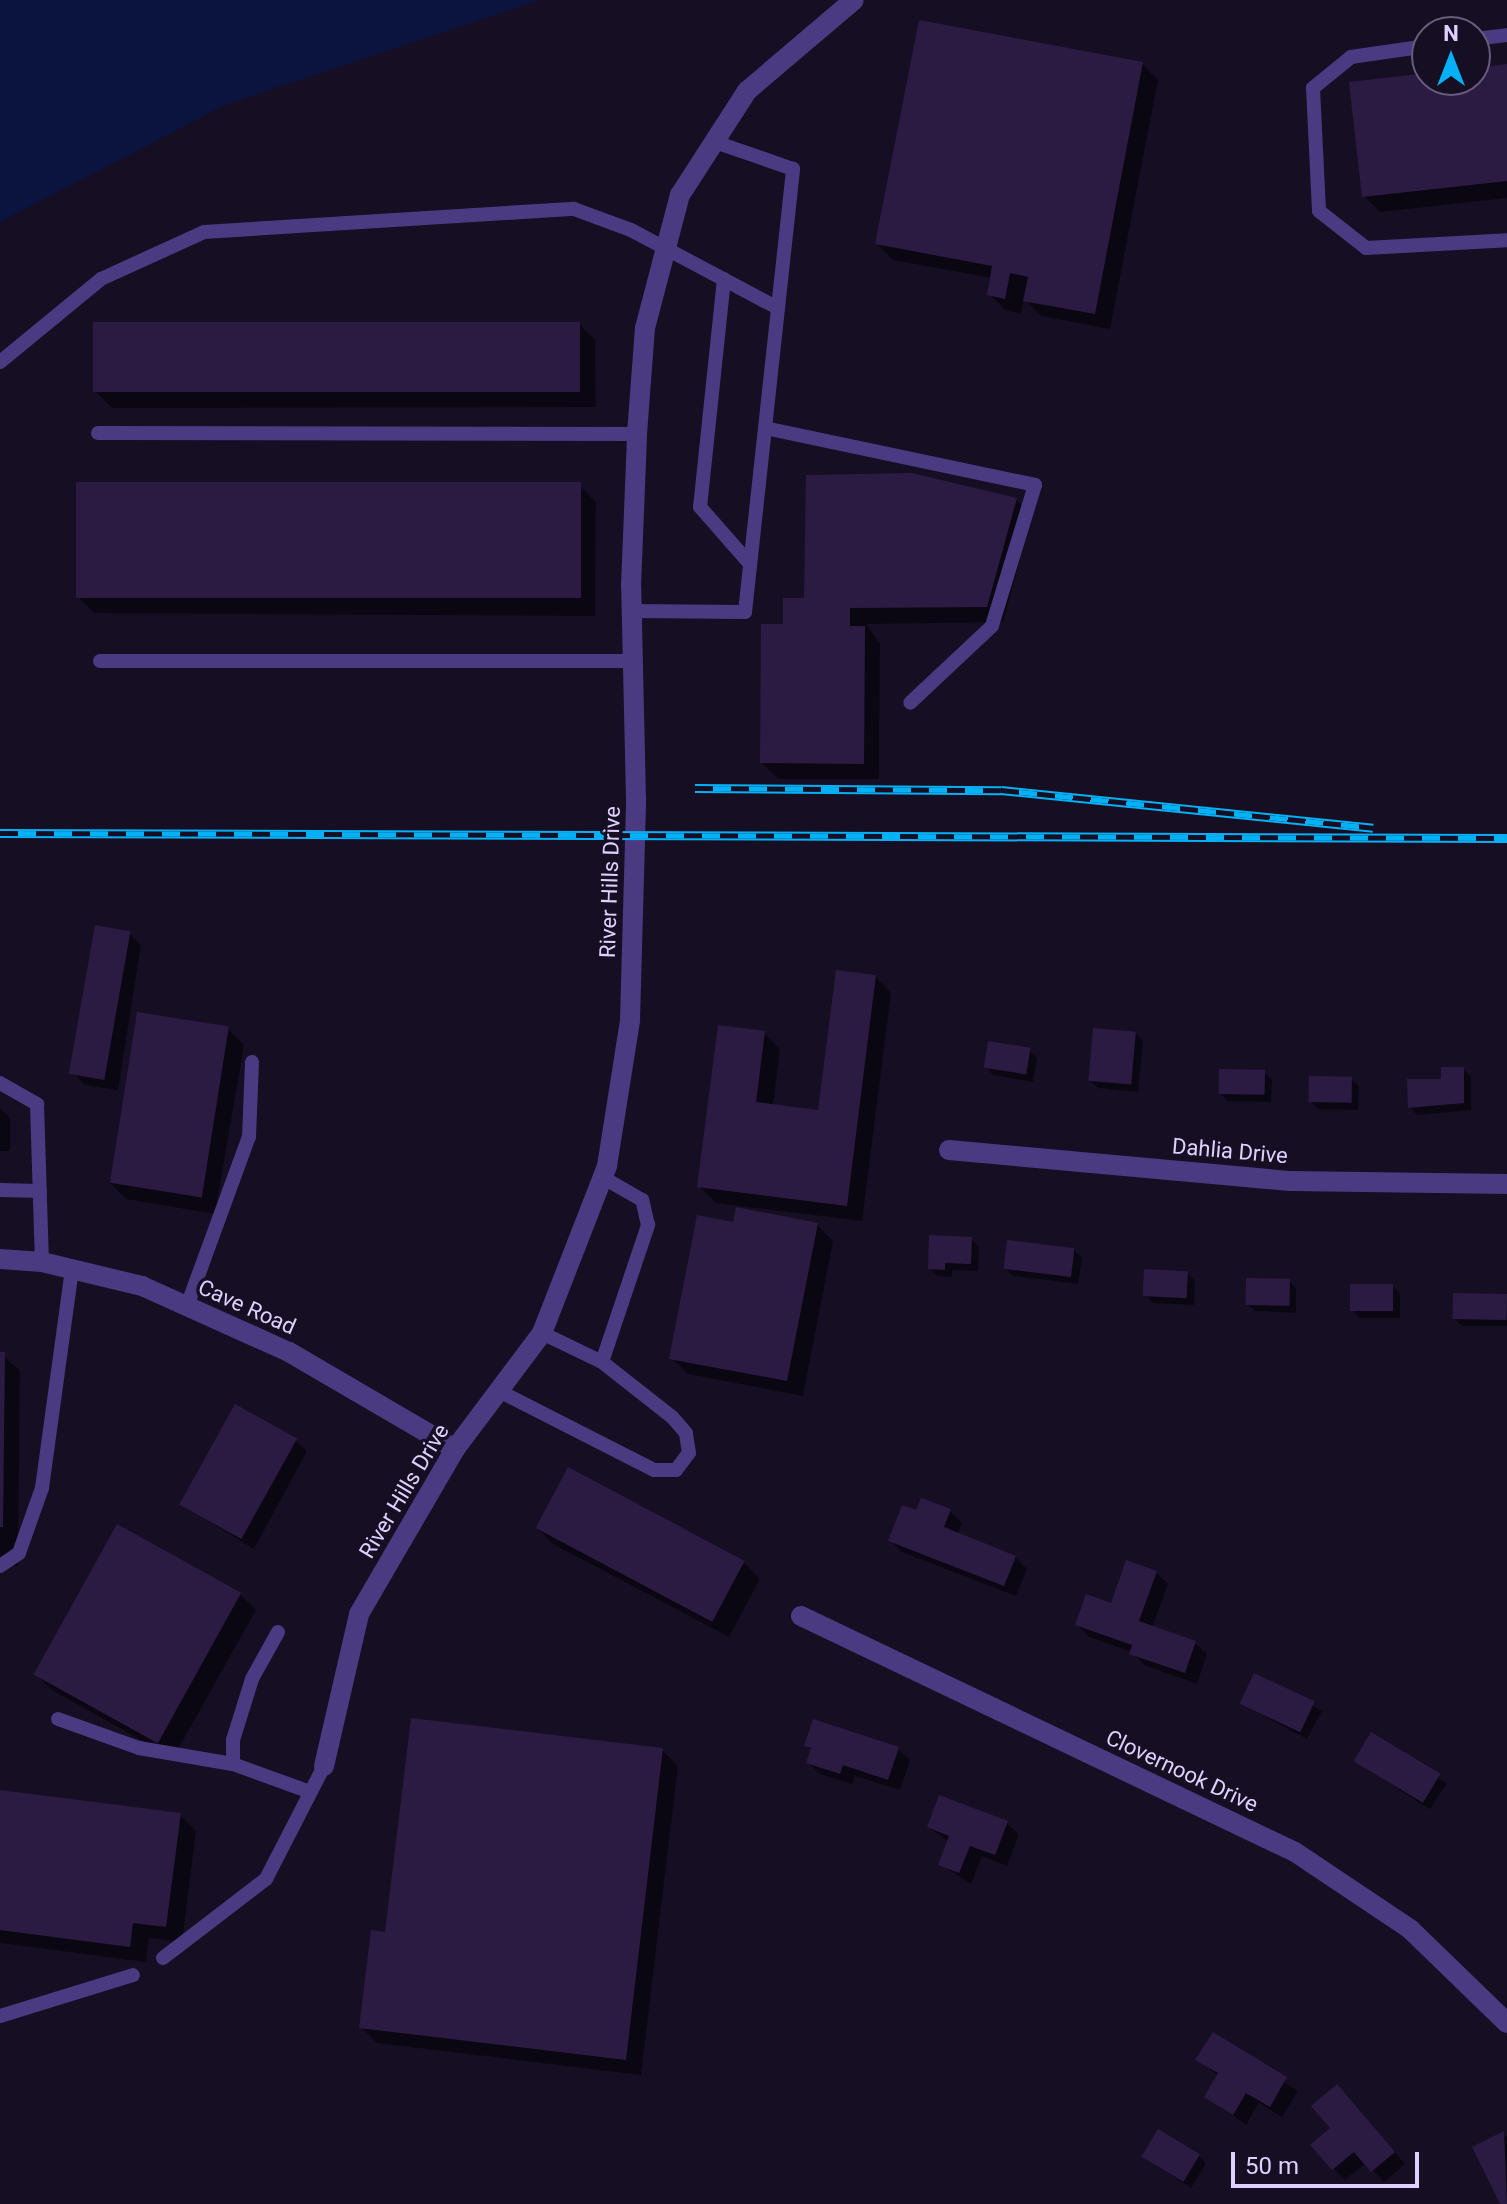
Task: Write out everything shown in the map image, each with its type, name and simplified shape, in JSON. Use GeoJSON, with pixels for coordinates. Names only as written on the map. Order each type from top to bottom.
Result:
{"type":"FeatureCollection","features":[{"type":"Feature","properties":{"kind":"street","name":"River Hills Drive"},"geometry":{"type":"LineString","coordinates":[[324,1766],[359,1614],[455,1449],[542,1333],[602,1177],[630,1020],[636,799],[633,611],[637,434],[645,328],[680,195],[747,91],[854,0]]}},
{"type":"Feature","properties":{"kind":"street","name":"Dahlia Drive"},"geometry":{"type":"LineString","coordinates":[[949,1150],[1291,1181],[1507,1184]]}},
{"type":"Feature","properties":{"kind":"street","name":"Cave Road"},"geometry":{"type":"LineString","coordinates":[[0,1259],[42,1262],[142,1286],[289,1352],[455,1449]]}},
{"type":"Feature","properties":{"kind":"street","name":"Clovernook Drive"},"geometry":{"type":"LineString","coordinates":[[801,1616],[1295,1852],[1410,1929],[1507,2023]]}},
{"type":"Feature","properties":{"kind":"lane"},"geometry":{"type":"LineString","coordinates":[[1411,48],[1351,57],[1313,88],[1319,211],[1366,248],[1507,240]]}},
{"type":"Feature","properties":{"kind":"lane"},"geometry":{"type":"LineString","coordinates":[[633,611],[745,612],[793,169],[715,142]]}},
{"type":"Feature","properties":{"kind":"lane"},"geometry":{"type":"LineString","coordinates":[[0,362],[101,279],[204,232],[574,209],[631,230],[778,308]]}},
{"type":"Feature","properties":{"kind":"lane"},"geometry":{"type":"LineString","coordinates":[[724,279],[700,507],[750,564]]}},
{"type":"Feature","properties":{"kind":"lane"},"geometry":{"type":"LineString","coordinates":[[765,428],[1035,485],[992,626],[910,703]]}},
{"type":"Feature","properties":{"kind":"lane"},"geometry":{"type":"LineString","coordinates":[[98,433],[637,434]]}},
{"type":"Feature","properties":{"kind":"lane"},"geometry":{"type":"LineString","coordinates":[[100,661],[633,661]]}},
{"type":"Feature","properties":{"kind":"lane"},"geometry":{"type":"LineString","coordinates":[[187,1306],[249,1137],[252,1062]]}},
{"type":"Feature","properties":{"kind":"lane"},"geometry":{"type":"LineString","coordinates":[[0,1083],[37,1104],[42,1262]]}},
{"type":"Feature","properties":{"kind":"lane"},"geometry":{"type":"LineString","coordinates":[[602,1177],[642,1200],[648,1225],[602,1362]]}},
{"type":"Feature","properties":{"kind":"lane"},"geometry":{"type":"LineString","coordinates":[[0,1190],[40,1191]]}},
{"type":"Feature","properties":{"kind":"lane"},"geometry":{"type":"LineString","coordinates":[[0,1566],[19,1553],[42,1488],[72,1270]]}},
{"type":"Feature","properties":{"kind":"lane"},"geometry":{"type":"LineString","coordinates":[[499,1391],[654,1470],[676,1470],[689,1453],[686,1433],[602,1362],[542,1333]]}},
{"type":"Feature","properties":{"kind":"lane"},"geometry":{"type":"LineString","coordinates":[[233,1764],[233,1740],[252,1679],[278,1632]]}},
{"type":"Feature","properties":{"kind":"lane"},"geometry":{"type":"LineString","coordinates":[[58,1719],[139,1748],[233,1764],[310,1792]]}},
{"type":"Feature","properties":{"kind":"lane"},"geometry":{"type":"LineString","coordinates":[[163,1958],[266,1879],[324,1766]]}},
{"type":"Feature","properties":{"kind":"lane"},"geometry":{"type":"LineString","coordinates":[[0,2016],[133,1975]]}},
{"type":"Feature","properties":{"kind":"shaded area"},"geometry":{"type":"Polygon","coordinates":[[[0,0],[540,0],[227,104],[0,222],[0,0]]]}},
{"type":"Feature","properties":{"kind":"building"},"geometry":{"type":"Polygon","coordinates":[[[919,20],[1143,62],[1095,314],[1023,301],[1028,277],[1010,273],[1005,299],[987,295],[992,266],[875,244],[919,20]]]}},
{"type":"Feature","properties":{"kind":"building"},"geometry":{"type":"Polygon","coordinates":[[[1507,64],[1507,181],[1362,197],[1349,82],[1411,75],[1411,96],[1491,96],[1491,66],[1507,64]]]}},
{"type":"Feature","properties":{"kind":"building"},"geometry":{"type":"Polygon","coordinates":[[[93,322],[580,322],[580,392],[93,392],[93,322]]]}},
{"type":"Feature","properties":{"kind":"building"},"geometry":{"type":"Polygon","coordinates":[[[912,473],[1017,498],[987,607],[850,608],[850,626],[865,626],[864,764],[760,763],[761,624],[783,624],[783,598],[804,598],[806,475],[912,473]]]}},
{"type":"Feature","properties":{"kind":"building"},"geometry":{"type":"Polygon","coordinates":[[[76,482],[581,482],[581,598],[76,598],[76,482]]]}},
{"type":"Feature","properties":{"kind":"building"},"geometry":{"type":"Polygon","coordinates":[[[95,925],[130,931],[104,1080],[69,1074],[95,925]]]}},
{"type":"Feature","properties":{"kind":"building"},"geometry":{"type":"Polygon","coordinates":[[[836,970],[876,975],[847,1206],[697,1187],[718,1025],[765,1031],[756,1102],[818,1110],[836,970]]]}},
{"type":"Feature","properties":{"kind":"building"},"geometry":{"type":"Polygon","coordinates":[[[137,1012],[229,1027],[202,1197],[110,1183],[137,1012]]]}},
{"type":"Feature","properties":{"kind":"building"},"geometry":{"type":"Polygon","coordinates":[[[1093,1028],[1136,1032],[1131,1085],[1088,1081],[1093,1028]]]}},
{"type":"Feature","properties":{"kind":"building"},"geometry":{"type":"Polygon","coordinates":[[[988,1041],[1030,1048],[1026,1074],[984,1068],[988,1041]]]}},
{"type":"Feature","properties":{"kind":"building"},"geometry":{"type":"Polygon","coordinates":[[[1441,1067],[1464,1067],[1464,1103],[1408,1108],[1407,1079],[1441,1079],[1441,1067]]]}},
{"type":"Feature","properties":{"kind":"building"},"geometry":{"type":"Polygon","coordinates":[[[1219,1069],[1265,1070],[1265,1095],[1219,1094],[1219,1069]]]}},
{"type":"Feature","properties":{"kind":"building"},"geometry":{"type":"Polygon","coordinates":[[[1309,1076],[1352,1077],[1352,1103],[1309,1102],[1309,1076]]]}},
{"type":"Feature","properties":{"kind":"building"},"geometry":{"type":"Polygon","coordinates":[[[736,1207],[818,1223],[787,1381],[669,1359],[697,1215],[733,1222],[736,1207]]]}},
{"type":"Feature","properties":{"kind":"building"},"geometry":{"type":"Polygon","coordinates":[[[929,1235],[972,1237],[971,1264],[945,1263],[945,1270],[928,1269],[929,1235]]]}},
{"type":"Feature","properties":{"kind":"building"},"geometry":{"type":"Polygon","coordinates":[[[1007,1240],[1074,1248],[1071,1277],[1003,1269],[1007,1240]]]}},
{"type":"Feature","properties":{"kind":"building"},"geometry":{"type":"Polygon","coordinates":[[[1144,1269],[1188,1271],[1187,1298],[1143,1296],[1144,1269]]]}},
{"type":"Feature","properties":{"kind":"building"},"geometry":{"type":"Polygon","coordinates":[[[1246,1278],[1290,1279],[1290,1306],[1246,1305],[1246,1278]]]}},
{"type":"Feature","properties":{"kind":"building"},"geometry":{"type":"Polygon","coordinates":[[[1350,1284],[1393,1284],[1393,1311],[1350,1311],[1350,1284]]]}},
{"type":"Feature","properties":{"kind":"building"},"geometry":{"type":"Polygon","coordinates":[[[1453,1293],[1507,1294],[1507,1320],[1453,1319],[1453,1293]]]}},
{"type":"Feature","properties":{"kind":"building"},"geometry":{"type":"Polygon","coordinates":[[[0,1352],[5,1352],[3,1527],[0,1527],[0,1352]]]}},
{"type":"Feature","properties":{"kind":"building"},"geometry":{"type":"Polygon","coordinates":[[[235,1404],[297,1438],[241,1539],[179,1505],[235,1404]]]}},
{"type":"Feature","properties":{"kind":"building"},"geometry":{"type":"Polygon","coordinates":[[[568,1467],[745,1561],[712,1622],[536,1528],[568,1467]]]}},
{"type":"Feature","properties":{"kind":"building"},"geometry":{"type":"Polygon","coordinates":[[[921,1498],[951,1509],[944,1527],[1016,1556],[1004,1586],[888,1541],[902,1505],[916,1510],[921,1498]]]}},
{"type":"Feature","properties":{"kind":"building"},"geometry":{"type":"Polygon","coordinates":[[[117,1524],[241,1593],[158,1743],[34,1674],[117,1524]]]}},
{"type":"Feature","properties":{"kind":"building"},"geometry":{"type":"Polygon","coordinates":[[[1126,1560],[1157,1571],[1139,1621],[1196,1641],[1185,1673],[1129,1654],[1132,1645],[1075,1625],[1086,1594],[1111,1603],[1126,1560]]]}},
{"type":"Feature","properties":{"kind":"building"},"geometry":{"type":"Polygon","coordinates":[[[1254,1673],[1315,1701],[1300,1732],[1240,1704],[1254,1673]]]}},
{"type":"Feature","properties":{"kind":"building"},"geometry":{"type":"Polygon","coordinates":[[[411,1718],[663,1748],[626,2060],[359,2028],[371,1930],[385,1932],[411,1718]]]}},
{"type":"Feature","properties":{"kind":"building"},"geometry":{"type":"Polygon","coordinates":[[[813,1719],[899,1747],[888,1780],[843,1765],[840,1774],[806,1763],[811,1748],[804,1746],[813,1719]]]}},
{"type":"Feature","properties":{"kind":"building"},"geometry":{"type":"Polygon","coordinates":[[[1371,1732],[1440,1774],[1423,1803],[1353,1761],[1371,1732]]]}},
{"type":"Feature","properties":{"kind":"building"},"geometry":{"type":"Polygon","coordinates":[[[0,1790],[181,1813],[166,1927],[133,1923],[130,1947],[0,1930],[0,1790]]]}},
{"type":"Feature","properties":{"kind":"building"},"geometry":{"type":"Polygon","coordinates":[[[939,1795],[1008,1821],[995,1855],[970,1846],[959,1873],[938,1865],[949,1836],[927,1827],[939,1795]]]}},
{"type":"Feature","properties":{"kind":"building"},"geometry":{"type":"Polygon","coordinates":[[[1213,2032],[1287,2077],[1270,2107],[1246,2093],[1233,2115],[1204,2097],[1218,2073],[1195,2060],[1213,2032]]]}},
{"type":"Feature","properties":{"kind":"building"},"geometry":{"type":"Polygon","coordinates":[[[1337,2084],[1395,2152],[1371,2172],[1354,2152],[1332,2170],[1310,2145],[1330,2128],[1311,2106],[1337,2084]]]}},
{"type":"Feature","properties":{"kind":"building"},"geometry":{"type":"Polygon","coordinates":[[[1158,2129],[1200,2154],[1184,2182],[1142,2156],[1158,2129]]]}},
{"type":"Feature","properties":{"kind":"building"},"geometry":{"type":"Polygon","coordinates":[[[1504,2131],[1507,2204],[1500,2204],[1472,2147],[1504,2131]]]}},
{"type":"Feature","properties":{"kind":"railway"},"geometry":{"type":"LineString","coordinates":[[695,788],[1001,790],[1373,828]]}},
{"type":"Feature","properties":{"kind":"railway"},"geometry":{"type":"LineString","coordinates":[[0,833],[1507,838]]}}]}
